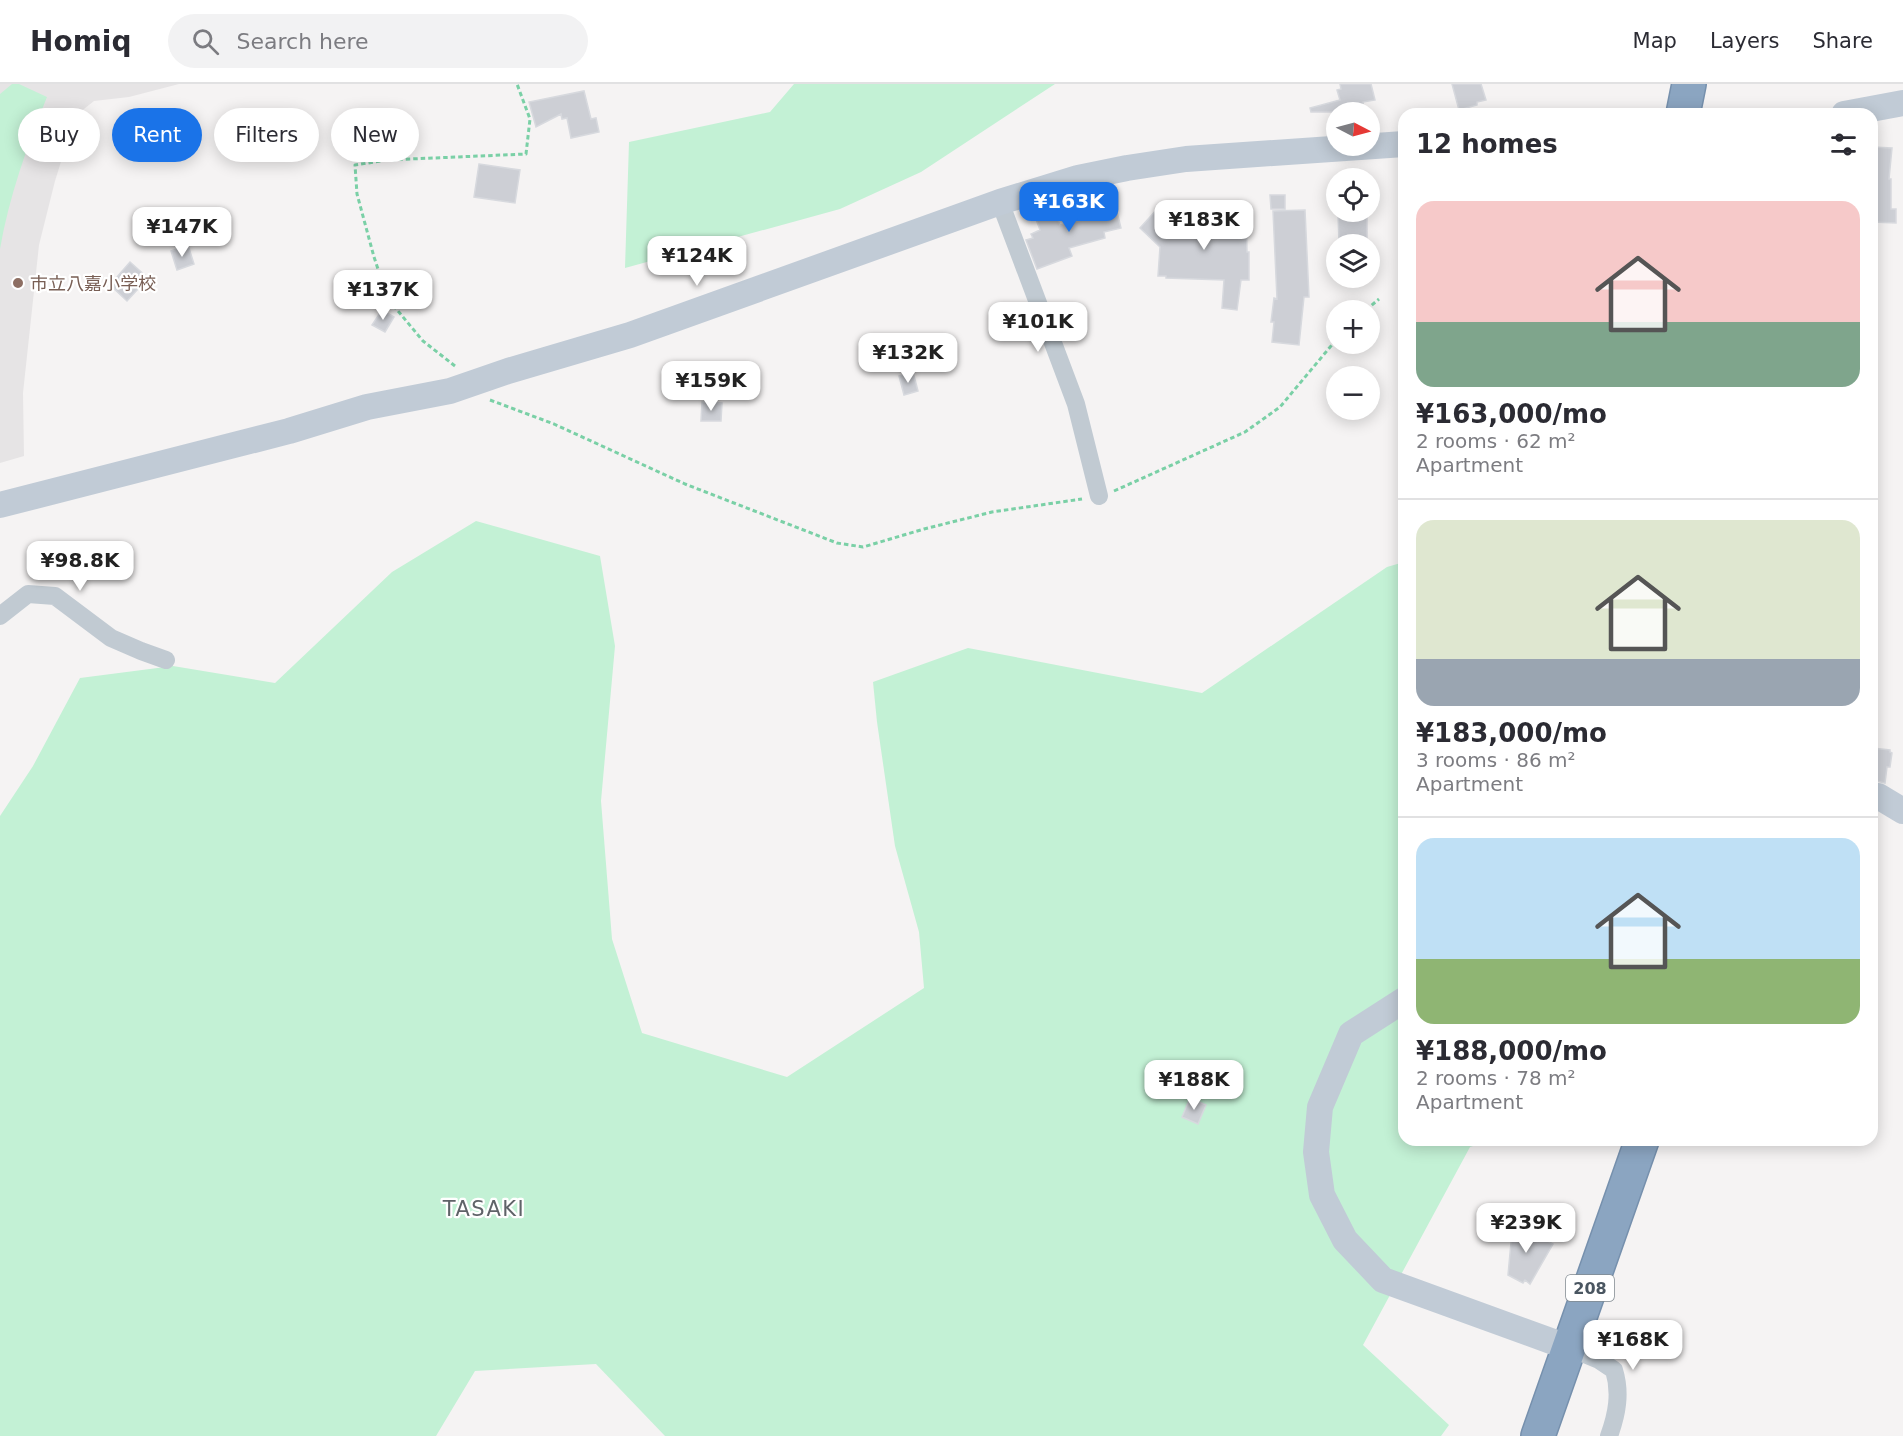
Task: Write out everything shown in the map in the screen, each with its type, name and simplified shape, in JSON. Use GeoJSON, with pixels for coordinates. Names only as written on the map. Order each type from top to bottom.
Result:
{"type":"FeatureCollection","features":[{"type":"Feature","properties":{"kind":"highway"},"geometry":{"type":"LineString","coordinates":[[1684,108],[1689,84]]}},
{"type":"Feature","properties":{"kind":"highway","name":"208"},"geometry":{"type":"LineString","coordinates":[[1538,1436],[1640,1146]]}},
{"type":"Feature","properties":{"kind":"street"},"geometry":{"type":"LineString","coordinates":[[1878,108],[1903,104]]}},
{"type":"Feature","properties":{"kind":"street"},"geometry":{"type":"LineString","coordinates":[[0,505],[289,431],[367,407],[450,391],[466,384],[630,335],[1000,202],[1078,178],[1186,159],[1398,144]]}},
{"type":"Feature","properties":{"kind":"street"},"geometry":{"type":"LineString","coordinates":[[1000,202],[1076,404],[1099,496]]}},
{"type":"Feature","properties":{"kind":"street"},"geometry":{"type":"LineString","coordinates":[[0,616],[28,594],[55,596],[111,638],[166,660]]}},
{"type":"Feature","properties":{"kind":"street"},"geometry":{"type":"LineString","coordinates":[[1878,796],[1903,811]]}},
{"type":"Feature","properties":{"kind":"street"},"geometry":{"type":"LineString","coordinates":[[1398,1004],[1351,1034],[1320,1107],[1316,1152],[1322,1195],[1346,1240],[1383,1280],[1570,1347],[1599,1360],[1614,1370],[1618,1382],[1618,1398],[1615,1420],[1609,1436]]}},
{"type":"Feature","properties":{"kind":"path"},"geometry":{"type":"LineString","coordinates":[[517,84],[530,119],[526,154],[387,160],[355,165],[357,194],[388,299],[423,341],[466,384],[685,484],[837,543],[863,547],[992,512],[1105,495],[1245,432],[1280,407],[1326,352]]}},
{"type":"Feature","properties":{"kind":"shaded area","name":"市立八嘉小学校"},"geometry":{"type":"Polygon","coordinates":[[[0,84],[179,84],[129,97],[94,101],[85,108],[18,108],[18,162],[61,162],[39,245],[23,393],[24,456],[0,463],[0,84]]]}},
{"type":"Feature","properties":{"kind":"green space"},"geometry":{"type":"Polygon","coordinates":[[[12,84],[19,84],[47,97],[43,108],[18,108],[18,162],[22,162],[8,210],[0,249],[0,94],[12,84]]]}},
{"type":"Feature","properties":{"kind":"green space"},"geometry":{"type":"Polygon","coordinates":[[[794,84],[1055,84],[921,172],[840,209],[625,268],[629,142],[770,112],[794,84]]]}},
{"type":"Feature","properties":{"kind":"green space"},"geometry":{"type":"Polygon","coordinates":[[[476,521],[600,556],[615,646],[601,801],[612,939],[642,1033],[787,1077],[924,988],[919,932],[895,846],[873,682],[968,648],[1202,693],[1387,567],[1398,564],[1398,1146],[1473,1146],[1470,1147],[1363,1345],[1449,1425],[1441,1436],[665,1436],[596,1364],[475,1371],[436,1436],[0,1436],[0,816],[33,766],[80,678],[173,666],[275,683],[392,572],[476,521]]]}},
{"type":"Feature","properties":{"kind":"building"},"geometry":{"type":"Polygon","coordinates":[[[1340,84],[1371,84],[1375,100],[1332,102],[1340,100],[1337,90],[1341,89],[1340,84]]]}},
{"type":"Feature","properties":{"kind":"building"},"geometry":{"type":"Polygon","coordinates":[[[1452,84],[1481,84],[1486,100],[1477,102],[1477,105],[1458,108],[1452,84]]]}},
{"type":"Feature","properties":{"kind":"building"},"geometry":{"type":"Polygon","coordinates":[[[584,91],[591,119],[596,118],[599,132],[571,138],[567,118],[562,119],[561,114],[536,127],[529,102],[584,91]]]}},
{"type":"Feature","properties":{"kind":"building"},"geometry":{"type":"Polygon","coordinates":[[[1326,104],[1326,112],[1311,112],[1310,108],[1326,104]]]}},
{"type":"Feature","properties":{"kind":"building"},"geometry":{"type":"Polygon","coordinates":[[[1878,147],[1892,148],[1889,179],[1891,179],[1891,209],[1896,209],[1896,223],[1878,222],[1878,147]]]}},
{"type":"Feature","properties":{"kind":"building"},"geometry":{"type":"Polygon","coordinates":[[[479,164],[520,170],[515,203],[474,197],[479,164]]]}},
{"type":"Feature","properties":{"kind":"building"},"geometry":{"type":"Polygon","coordinates":[[[1270,195],[1285,195],[1285,209],[1271,209],[1270,195]]]}},
{"type":"Feature","properties":{"kind":"building"},"geometry":{"type":"Polygon","coordinates":[[[1102,203],[1103,207],[1115,204],[1121,228],[1104,232],[1105,238],[1069,248],[1072,256],[1037,269],[1026,240],[1033,238],[1031,234],[1040,230],[1034,214],[1053,207],[1060,225],[1091,218],[1088,207],[1102,203]]]}},
{"type":"Feature","properties":{"kind":"building"},"geometry":{"type":"Polygon","coordinates":[[[1159,207],[1188,232],[1219,234],[1219,214],[1225,214],[1224,207],[1246,207],[1249,280],[1241,280],[1237,310],[1222,308],[1224,280],[1158,276],[1160,247],[1140,228],[1159,207]]]}},
{"type":"Feature","properties":{"kind":"building"},"geometry":{"type":"Polygon","coordinates":[[[1305,210],[1309,297],[1304,297],[1299,345],[1272,342],[1274,322],[1271,322],[1274,298],[1277,299],[1273,211],[1305,210]]]}},
{"type":"Feature","properties":{"kind":"building"},"geometry":{"type":"Polygon","coordinates":[[[1338,222],[1367,222],[1367,234],[1339,234],[1338,222]]]}},
{"type":"Feature","properties":{"kind":"building"},"geometry":{"type":"Polygon","coordinates":[[[188,245],[194,264],[177,270],[171,251],[188,245]]]}},
{"type":"Feature","properties":{"kind":"building"},"geometry":{"type":"Polygon","coordinates":[[[130,262],[148,278],[127,301],[110,285],[130,262]]]}},
{"type":"Feature","properties":{"kind":"building"},"geometry":{"type":"Polygon","coordinates":[[[382,310],[394,317],[385,332],[372,325],[382,310]]]}},
{"type":"Feature","properties":{"kind":"building"},"geometry":{"type":"Polygon","coordinates":[[[913,372],[918,391],[904,395],[899,376],[913,372]]]}},
{"type":"Feature","properties":{"kind":"building"},"geometry":{"type":"Polygon","coordinates":[[[702,402],[722,403],[721,421],[701,421],[702,402]]]}},
{"type":"Feature","properties":{"kind":"building"},"geometry":{"type":"Polygon","coordinates":[[[1878,749],[1890,750],[1892,753],[1885,783],[1878,781],[1878,749]]]}},
{"type":"Feature","properties":{"kind":"building"},"geometry":{"type":"Polygon","coordinates":[[[1190,1098],[1206,1105],[1198,1124],[1182,1117],[1190,1098]]]}},
{"type":"Feature","properties":{"kind":"building"},"geometry":{"type":"Polygon","coordinates":[[[1513,1221],[1553,1244],[1530,1284],[1525,1280],[1523,1283],[1508,1275],[1513,1221]]]}},
{"type":"Feature","properties":{"kind":"place","name":"市立八嘉小学校"},"geometry":{"type":"Point","coordinates":[18,283]}},
{"type":"Feature","properties":{"kind":"district","name":"TASAKI"},"geometry":{"type":"Point","coordinates":[484,1209]}}]}
